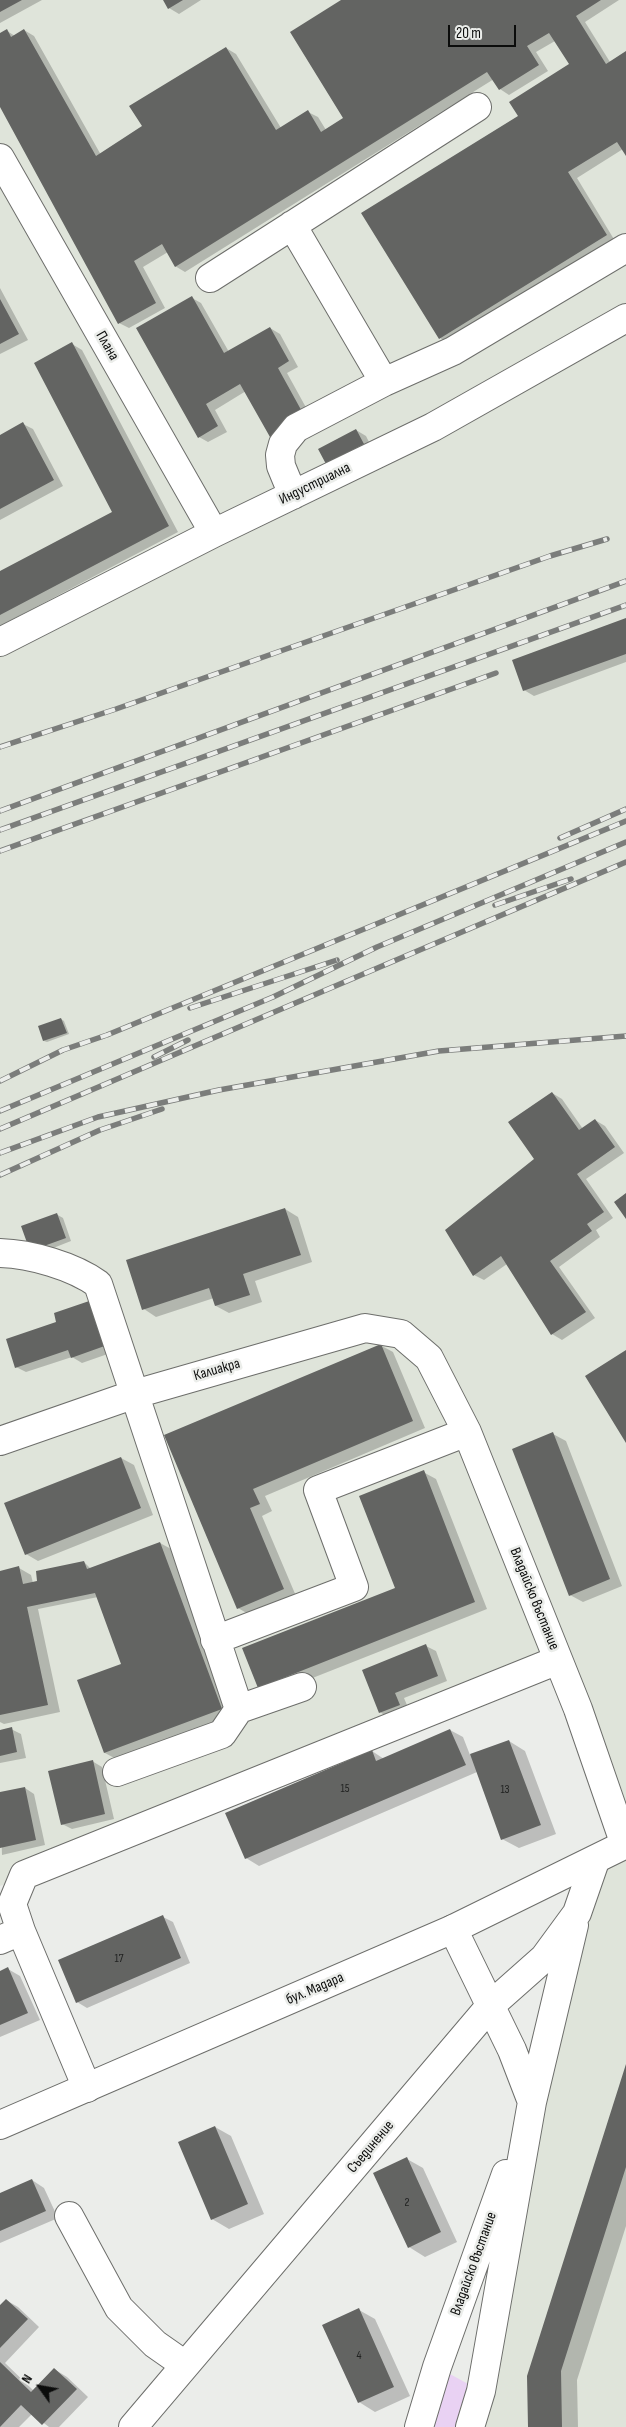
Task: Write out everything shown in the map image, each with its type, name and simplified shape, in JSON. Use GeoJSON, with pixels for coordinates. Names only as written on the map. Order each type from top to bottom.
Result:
{"type":"FeatureCollection","features":[{"type":"Feature","properties":{"kind":"street"},"geometry":{"type":"LineString","coordinates":[[210,278],[477,107]]}},
{"type":"Feature","properties":{"kind":"street","name":"Плана"},"geometry":{"type":"LineString","coordinates":[[0,158],[214,533]]}},
{"type":"Feature","properties":{"kind":"street"},"geometry":{"type":"LineString","coordinates":[[292,225],[384,382]]}},
{"type":"Feature","properties":{"kind":"street"},"geometry":{"type":"LineString","coordinates":[[293,495],[281,466],[280,455],[288,435],[296,428],[384,382],[453,351],[626,248]]}},
{"type":"Feature","properties":{"kind":"street","name":"Индустриална"},"geometry":{"type":"LineString","coordinates":[[0,642],[214,533],[433,427],[626,318]]}},
{"type":"Feature","properties":{"kind":"street"},"geometry":{"type":"LineString","coordinates":[[0,1253],[10,1253],[67,1267],[83,1273],[98,1284],[239,1709]]}},
{"type":"Feature","properties":{"kind":"street","name":"Калиакра"},"geometry":{"type":"LineString","coordinates":[[0,1441],[135,1394],[365,1328],[401,1334],[429,1358]]}},
{"type":"Feature","properties":{"kind":"street","name":"Владайско въстание"},"geometry":{"type":"LineString","coordinates":[[429,1358],[468,1432],[578,1709],[626,1845]]}},
{"type":"Feature","properties":{"kind":"street"},"geometry":{"type":"LineString","coordinates":[[215,1640],[354,1587],[318,1490],[468,1432]]}},
{"type":"Feature","properties":{"kind":"street"},"geometry":{"type":"LineString","coordinates":[[87,2088],[10,1935],[12,1904],[24,1875],[558,1660]]}},
{"type":"Feature","properties":{"kind":"street"},"geometry":{"type":"LineString","coordinates":[[117,1772],[222,1734],[239,1709],[302,1688]]}},
{"type":"Feature","properties":{"kind":"street","name":"бул. Мадара"},"geometry":{"type":"LineString","coordinates":[[0,2125],[453,1929],[626,1845]]}},
{"type":"Feature","properties":{"kind":"street","name":"Съединение"},"geometry":{"type":"LineString","coordinates":[[133,2427],[491,2006],[544,1958],[577,1913],[595,1861]]}},
{"type":"Feature","properties":{"kind":"street","name":"Владайско въстание"},"geometry":{"type":"LineString","coordinates":[[470,2427],[481,2391],[532,2102],[577,1913]]}},
{"type":"Feature","properties":{"kind":"street"},"geometry":{"type":"LineString","coordinates":[[453,1929],[512,2050],[532,2102]]}},
{"type":"Feature","properties":{"kind":"street","name":"Владайско въстание"},"geometry":{"type":"LineString","coordinates":[[419,2427],[437,2367],[532,2102]]}},
{"type":"Feature","properties":{"kind":"street"},"geometry":{"type":"LineString","coordinates":[[69,2216],[119,2308],[155,2344],[185,2365]]}},
{"type":"Feature","properties":{"kind":"shaded area"},"geometry":{"type":"Polygon","coordinates":[[[0,0],[626,0],[626,2427],[470,2427],[595,1861],[625,1845],[558,1660],[0,1886],[0,0]]]}},
{"type":"Feature","properties":{"kind":"shaded area"},"geometry":{"type":"Polygon","coordinates":[[[437,2367],[481,2391],[470,2427],[419,2427],[437,2367]]]}},
{"type":"Feature","properties":{"kind":"building"},"geometry":{"type":"Polygon","coordinates":[[[0,0],[22,0],[0,12],[0,0]]]}},
{"type":"Feature","properties":{"kind":"building"},"geometry":{"type":"Polygon","coordinates":[[[163,0],[183,0],[168,9],[163,0]]]}},
{"type":"Feature","properties":{"kind":"building"},"geometry":{"type":"Polygon","coordinates":[[[341,0],[601,0],[576,16],[606,64],[626,51],[626,156],[617,142],[568,172],[607,235],[439,339],[361,213],[518,116],[509,102],[569,64],[549,33],[527,46],[539,65],[499,90],[487,72],[175,267],[162,244],[134,261],[156,303],[118,324],[0,107],[0,33],[7,29],[11,37],[24,29],[96,156],[142,126],[129,106],[226,47],[276,130],[308,110],[321,132],[343,118],[290,32],[341,0]]]}},
{"type":"Feature","properties":{"kind":"building"},"geometry":{"type":"Polygon","coordinates":[[[192,296],[224,353],[270,327],[289,361],[278,368],[305,417],[270,437],[240,384],[206,404],[218,426],[198,438],[136,328],[192,296]]]}},
{"type":"Feature","properties":{"kind":"building"},"geometry":{"type":"Polygon","coordinates":[[[0,299],[19,334],[0,344],[0,299]]]}},
{"type":"Feature","properties":{"kind":"building"},"geometry":{"type":"Polygon","coordinates":[[[72,342],[169,526],[0,615],[0,571],[112,512],[34,363],[72,342]]]}},
{"type":"Feature","properties":{"kind":"building"},"geometry":{"type":"Polygon","coordinates":[[[23,422],[54,480],[0,509],[0,435],[23,422]]]}},
{"type":"Feature","properties":{"kind":"building"},"geometry":{"type":"Polygon","coordinates":[[[356,429],[364,444],[326,464],[318,449],[356,429]]]}},
{"type":"Feature","properties":{"kind":"building"},"geometry":{"type":"Polygon","coordinates":[[[626,618],[626,654],[523,691],[512,660],[626,618]]]}},
{"type":"Feature","properties":{"kind":"building"},"geometry":{"type":"Polygon","coordinates":[[[61,1018],[67,1033],[43,1041],[38,1026],[61,1018]]]}},
{"type":"Feature","properties":{"kind":"building"},"geometry":{"type":"Polygon","coordinates":[[[552,1092],[579,1130],[595,1119],[615,1147],[577,1174],[604,1212],[587,1224],[592,1231],[550,1261],[586,1312],[551,1335],[501,1256],[473,1276],[445,1230],[534,1159],[508,1122],[552,1092]]]}},
{"type":"Feature","properties":{"kind":"building"},"geometry":{"type":"Polygon","coordinates":[[[626,1193],[626,1219],[614,1202],[626,1193]]]}},
{"type":"Feature","properties":{"kind":"building"},"geometry":{"type":"Polygon","coordinates":[[[285,1208],[301,1255],[243,1274],[250,1295],[215,1306],[209,1288],[142,1310],[126,1260],[285,1208]]]}},
{"type":"Feature","properties":{"kind":"building"},"geometry":{"type":"Polygon","coordinates":[[[57,1213],[66,1238],[30,1251],[21,1226],[57,1213]]]}},
{"type":"Feature","properties":{"kind":"building"},"geometry":{"type":"Polygon","coordinates":[[[98,1298],[113,1343],[71,1358],[68,1350],[15,1368],[6,1339],[56,1322],[54,1313],[98,1298]]]}},
{"type":"Feature","properties":{"kind":"building"},"geometry":{"type":"Polygon","coordinates":[[[381,1344],[413,1421],[253,1489],[260,1504],[250,1508],[284,1589],[237,1609],[164,1435],[381,1344]]]}},
{"type":"Feature","properties":{"kind":"building"},"geometry":{"type":"Polygon","coordinates":[[[626,1350],[626,1443],[585,1376],[626,1350]]]}},
{"type":"Feature","properties":{"kind":"building"},"geometry":{"type":"Polygon","coordinates":[[[553,1432],[610,1579],[569,1596],[512,1449],[553,1432]]]}},
{"type":"Feature","properties":{"kind":"building"},"geometry":{"type":"Polygon","coordinates":[[[121,1457],[141,1508],[25,1555],[4,1503],[121,1457]]]}},
{"type":"Feature","properties":{"kind":"building"},"geometry":{"type":"Polygon","coordinates":[[[424,1470],[475,1602],[258,1688],[242,1648],[395,1588],[359,1496],[424,1470]]]}},
{"type":"Feature","properties":{"kind":"building"},"geometry":{"type":"Polygon","coordinates":[[[160,1542],[222,1709],[104,1753],[77,1680],[121,1664],[95,1593],[27,1607],[48,1705],[0,1715],[0,1571],[19,1566],[23,1584],[37,1581],[36,1571],[84,1561],[87,1569],[160,1542]]]}},
{"type":"Feature","properties":{"kind":"building"},"geometry":{"type":"Polygon","coordinates":[[[426,1644],[438,1676],[395,1693],[400,1705],[379,1713],[362,1670],[426,1644]]]}},
{"type":"Feature","properties":{"kind":"building"},"geometry":{"type":"Polygon","coordinates":[[[12,1727],[17,1752],[0,1756],[0,1730],[12,1727]]]}},
{"type":"Feature","properties":{"kind":"building"},"geometry":{"type":"Polygon","coordinates":[[[450,1729],[466,1765],[245,1859],[225,1813],[372,1750],[376,1761],[450,1729]]]}},
{"type":"Feature","properties":{"kind":"building"},"geometry":{"type":"Polygon","coordinates":[[[509,1740],[541,1825],[501,1840],[470,1754],[509,1740]]]}},
{"type":"Feature","properties":{"kind":"building"},"geometry":{"type":"Polygon","coordinates":[[[93,1760],[105,1814],[61,1825],[48,1771],[93,1760]]]}},
{"type":"Feature","properties":{"kind":"building"},"geometry":{"type":"Polygon","coordinates":[[[25,1787],[36,1840],[0,1848],[0,1792],[25,1787]]]}},
{"type":"Feature","properties":{"kind":"building"},"geometry":{"type":"Polygon","coordinates":[[[163,1915],[181,1958],[76,2003],[58,1960],[163,1915]]]}},
{"type":"Feature","properties":{"kind":"building"},"geometry":{"type":"Polygon","coordinates":[[[8,1967],[28,2013],[0,2025],[0,1971],[8,1967]]]}},
{"type":"Feature","properties":{"kind":"building"},"geometry":{"type":"Polygon","coordinates":[[[626,2064],[626,2167],[561,2371],[562,2427],[528,2427],[527,2376],[626,2064]]]}},
{"type":"Feature","properties":{"kind":"building"},"geometry":{"type":"Polygon","coordinates":[[[215,2126],[248,2204],[211,2220],[178,2142],[215,2126]]]}},
{"type":"Feature","properties":{"kind":"building"},"geometry":{"type":"Polygon","coordinates":[[[407,2157],[441,2232],[408,2248],[373,2173],[407,2157]]]}},
{"type":"Feature","properties":{"kind":"building"},"geometry":{"type":"Polygon","coordinates":[[[32,2179],[46,2211],[0,2231],[0,2193],[32,2179]]]}},
{"type":"Feature","properties":{"kind":"building"},"geometry":{"type":"Polygon","coordinates":[[[6,2299],[28,2319],[0,2348],[0,2305],[6,2299]]]}},
{"type":"Feature","properties":{"kind":"building"},"geometry":{"type":"Polygon","coordinates":[[[359,2308],[394,2387],[358,2403],[322,2325],[359,2308]]]}},
{"type":"Feature","properties":{"kind":"building"},"geometry":{"type":"Polygon","coordinates":[[[0,2362],[31,2392],[54,2368],[77,2389],[42,2425],[21,2405],[0,2427],[0,2362]]]}},
{"type":"Feature","properties":{"kind":"railway"},"geometry":{"type":"LineString","coordinates":[[0,747],[116,709],[550,556],[607,539]]}},
{"type":"Feature","properties":{"kind":"railway"},"geometry":{"type":"LineString","coordinates":[[0,811],[626,581]]}},
{"type":"Feature","properties":{"kind":"railway"},"geometry":{"type":"LineString","coordinates":[[0,830],[626,605]]}},
{"type":"Feature","properties":{"kind":"railway"},"geometry":{"type":"LineString","coordinates":[[0,851],[496,673]]}},
{"type":"Feature","properties":{"kind":"railway"},"geometry":{"type":"LineString","coordinates":[[560,838],[626,809]]}},
{"type":"Feature","properties":{"kind":"railway"},"geometry":{"type":"LineString","coordinates":[[0,1081],[63,1050],[107,1035],[626,821]]}},
{"type":"Feature","properties":{"kind":"railway"},"geometry":{"type":"LineString","coordinates":[[0,1111],[273,997],[377,947],[626,842]]}},
{"type":"Feature","properties":{"kind":"railway"},"geometry":{"type":"LineString","coordinates":[[0,1129],[626,862]]}},
{"type":"Feature","properties":{"kind":"railway"},"geometry":{"type":"LineString","coordinates":[[495,905],[571,879]]}},
{"type":"Feature","properties":{"kind":"railway"},"geometry":{"type":"LineString","coordinates":[[190,1008],[337,960]]}},
{"type":"Feature","properties":{"kind":"railway"},"geometry":{"type":"LineString","coordinates":[[0,1153],[98,1117],[219,1090],[439,1051],[626,1036]]}},
{"type":"Feature","properties":{"kind":"railway"},"geometry":{"type":"LineString","coordinates":[[154,1057],[188,1040]]}},
{"type":"Feature","properties":{"kind":"railway"},"geometry":{"type":"LineString","coordinates":[[0,1175],[100,1130],[162,1109]]}}]}
